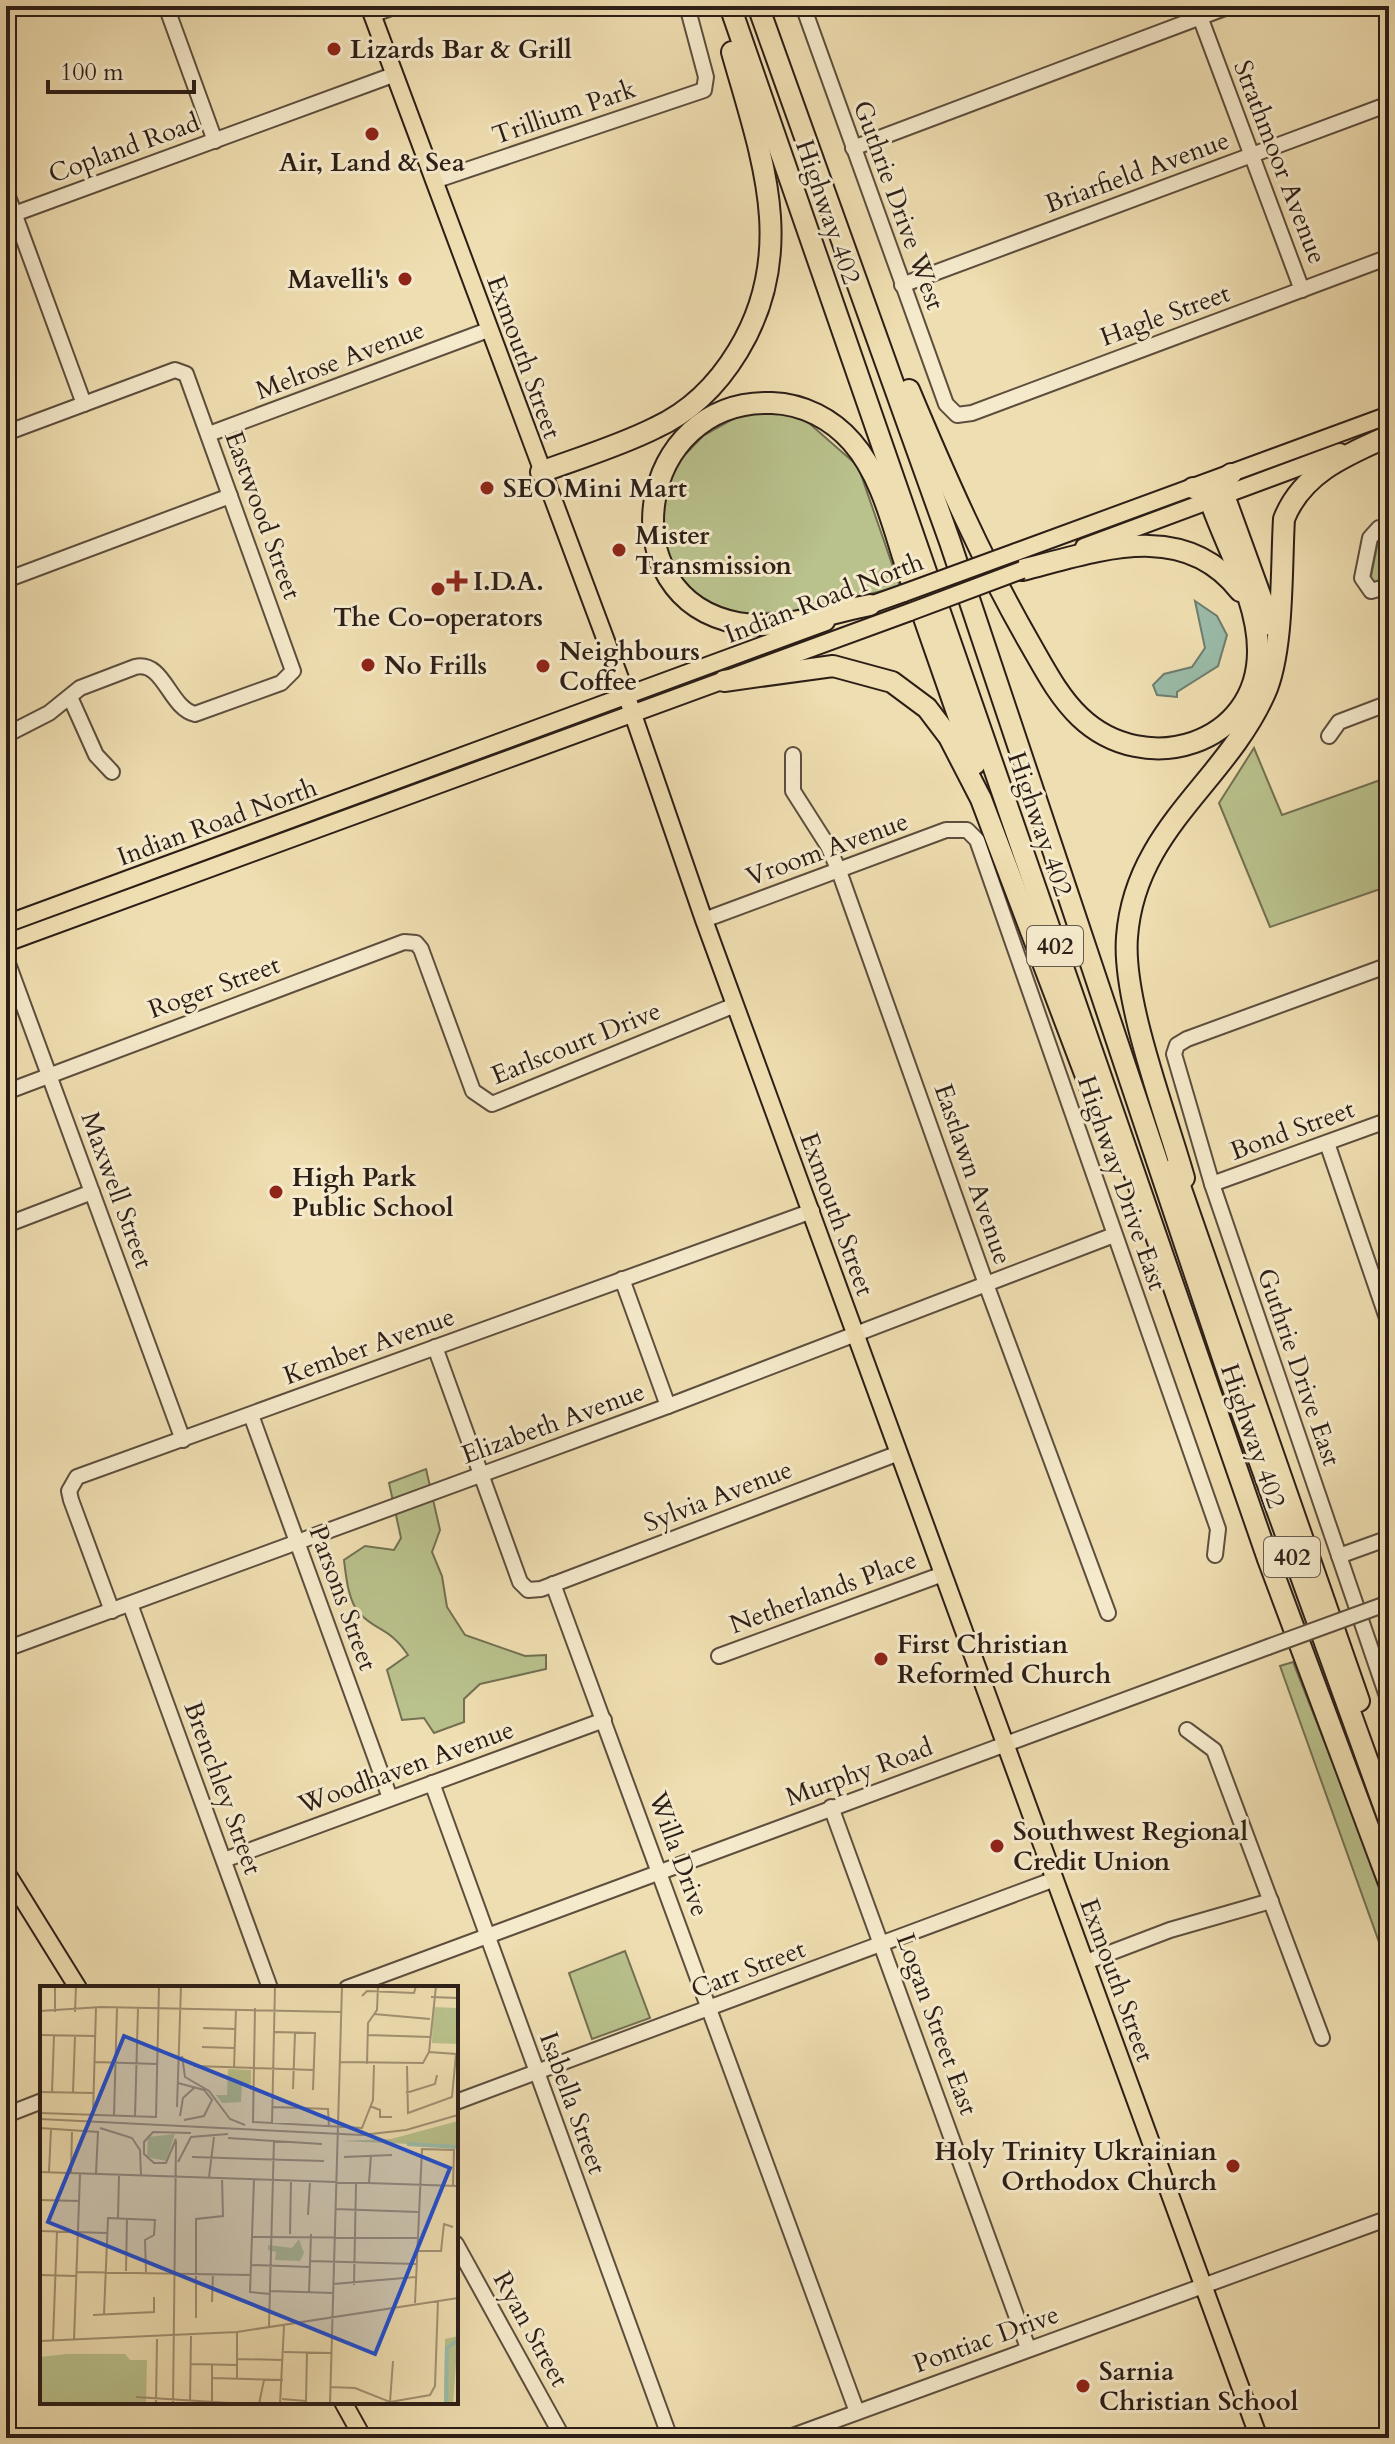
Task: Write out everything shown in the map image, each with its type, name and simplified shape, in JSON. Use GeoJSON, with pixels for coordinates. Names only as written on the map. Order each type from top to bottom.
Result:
{"type":"FeatureCollection","features":[{"type":"Feature","properties":{"kind":"highway"},"geometry":{"type":"LineString","coordinates":[[541,472],[656,428],[699,400],[731,363],[757,320],[769,279],[771,212],[760,151],[719,6]]}},
{"type":"Feature","properties":{"kind":"highway","name":"Highway 402"},"geometry":{"type":"LineString","coordinates":[[730,6],[1268,1559],[1389,1883]]}},
{"type":"Feature","properties":{"kind":"highway"},"geometry":{"type":"LineString","coordinates":[[748,6],[941,546],[1162,1195],[1200,1293]]}},
{"type":"Feature","properties":{"kind":"highway","name":"Highway 402"},"geometry":{"type":"LineString","coordinates":[[758,6],[999,686],[1200,1293],[1389,1820]]}},
{"type":"Feature","properties":{"kind":"highway"},"geometry":{"type":"LineString","coordinates":[[772,6],[909,390],[1103,964],[1202,1240],[1389,1788]]}},
{"type":"Feature","properties":{"kind":"highway"},"geometry":{"type":"LineString","coordinates":[[909,390],[1016,619],[1061,695],[1091,727],[1119,743],[1154,750],[1188,745],[1217,730],[1239,708],[1254,679],[1258,645],[1253,614],[1210,494]]}},
{"type":"Feature","properties":{"kind":"highway"},"geometry":{"type":"LineString","coordinates":[[870,605],[755,625],[713,615],[688,599],[661,560],[653,523],[660,477],[685,436],[726,410],[752,404],[779,404],[819,416],[860,451],[879,488],[1018,891]]}},
{"type":"Feature","properties":{"kind":"highway"},"geometry":{"type":"LineString","coordinates":[[1202,1240],[1130,982],[1127,938],[1133,899],[1151,853],[1178,813],[1245,730],[1271,676],[1284,519],[1291,501],[1306,482],[1346,455],[1389,435]]}},
{"type":"Feature","properties":{"kind":"highway"},"geometry":{"type":"LineString","coordinates":[[1210,494],[1231,474]]}},
{"type":"Feature","properties":{"kind":"highway"},"geometry":{"type":"LineString","coordinates":[[1210,494],[1261,587],[1276,644]]}},
{"type":"Feature","properties":{"kind":"highway"},"geometry":{"type":"LineString","coordinates":[[1019,561],[1110,548],[1167,546],[1193,554],[1222,571],[1240,589],[1253,614]]}},
{"type":"Feature","properties":{"kind":"highway"},"geometry":{"type":"LineString","coordinates":[[724,681],[833,666],[875,676],[904,689],[927,708],[953,744],[981,799],[1018,891],[1155,1258],[1209,1415],[1268,1559]]}},
{"type":"Feature","properties":{"kind":"main road","name":"Exmouth Street"},"geometry":{"type":"LineString","coordinates":[[371,10],[627,697],[704,920],[1259,2438]]}},
{"type":"Feature","properties":{"kind":"main road"},"geometry":{"type":"LineString","coordinates":[[1231,474],[1389,415]]}},
{"type":"Feature","properties":{"kind":"main road","name":"Indian Road North"},"geometry":{"type":"LineString","coordinates":[[6,924],[870,605],[1019,561],[1389,435]]}},
{"type":"Feature","properties":{"kind":"main road","name":"Indian Road North"},"geometry":{"type":"LineString","coordinates":[[6,943],[910,612],[1019,561]]}},
{"type":"Feature","properties":{"kind":"main road"},"geometry":{"type":"LineString","coordinates":[[6,1872],[77,1986]]}},
{"type":"Feature","properties":{"kind":"main road"},"geometry":{"type":"LineString","coordinates":[[65,1968],[67,1986]]}},
{"type":"Feature","properties":{"kind":"main road"},"geometry":{"type":"LineString","coordinates":[[344,2404],[363,2438]]}},
{"type":"Feature","properties":{"kind":"street"},"geometry":{"type":"LineString","coordinates":[[166,6],[215,141]]}},
{"type":"Feature","properties":{"kind":"street"},"geometry":{"type":"LineString","coordinates":[[371,10],[396,6]]}},
{"type":"Feature","properties":{"kind":"street","name":"Trillium Park"},"geometry":{"type":"LineString","coordinates":[[434,181],[693,95],[706,85],[687,6]]}},
{"type":"Feature","properties":{"kind":"street"},"geometry":{"type":"LineString","coordinates":[[853,148],[1198,11],[1230,6]]}},
{"type":"Feature","properties":{"kind":"street","name":"Guthrie Drive West"},"geometry":{"type":"LineString","coordinates":[[807,7],[902,285],[946,404],[957,415]]}},
{"type":"Feature","properties":{"kind":"street","name":"Strathmoor Avenue"},"geometry":{"type":"LineString","coordinates":[[1198,11],[1302,290]]}},
{"type":"Feature","properties":{"kind":"street","name":"Copland Road"},"geometry":{"type":"LineString","coordinates":[[10,215],[393,75]]}},
{"type":"Feature","properties":{"kind":"street","name":"Briarfield Avenue"},"geometry":{"type":"LineString","coordinates":[[902,285],[1389,104]]}},
{"type":"Feature","properties":{"kind":"street"},"geometry":{"type":"LineString","coordinates":[[6,191],[10,215],[84,404],[6,433]]}},
{"type":"Feature","properties":{"kind":"street","name":"Hagle Street"},"geometry":{"type":"LineString","coordinates":[[957,415],[972,413],[1389,257]]}},
{"type":"Feature","properties":{"kind":"street","name":"Melrose Avenue"},"geometry":{"type":"LineString","coordinates":[[209,434],[488,330]]}},
{"type":"Feature","properties":{"kind":"street","name":"Eastwood Street"},"geometry":{"type":"LineString","coordinates":[[70,697],[87,685],[142,665],[155,671],[182,709],[195,714],[291,677],[293,671],[189,380],[181,371],[175,370],[84,404]]}},
{"type":"Feature","properties":{"kind":"street"},"geometry":{"type":"LineString","coordinates":[[6,580],[230,496]]}},
{"type":"Feature","properties":{"kind":"street"},"geometry":{"type":"LineString","coordinates":[[1389,528],[1379,528],[1370,538],[1362,578],[1371,591],[1389,586]]}},
{"type":"Feature","properties":{"kind":"street"},"geometry":{"type":"LineString","coordinates":[[6,735],[32,724],[70,697],[96,755],[112,772]]}},
{"type":"Feature","properties":{"kind":"street"},"geometry":{"type":"LineString","coordinates":[[1329,736],[1339,722],[1389,703]]}},
{"type":"Feature","properties":{"kind":"street","name":"Eastlawn Avenue"},"geometry":{"type":"LineString","coordinates":[[793,755],[793,791],[828,846],[839,871],[986,1284],[1108,1613]]}},
{"type":"Feature","properties":{"kind":"street","name":"Vroom Avenue"},"geometry":{"type":"LineString","coordinates":[[704,920],[946,830],[967,830]]}},
{"type":"Feature","properties":{"kind":"street","name":"Highway Drive East"},"geometry":{"type":"LineString","coordinates":[[967,830],[977,840],[1218,1529],[1215,1555]]}},
{"type":"Feature","properties":{"kind":"street","name":"Roger Street"},"geometry":{"type":"LineString","coordinates":[[6,1092],[404,942],[419,945],[427,966]]}},
{"type":"Feature","properties":{"kind":"street","name":"Maxwell Street"},"geometry":{"type":"LineString","coordinates":[[6,958],[183,1440]]}},
{"type":"Feature","properties":{"kind":"street","name":"Guthrie Drive East"},"geometry":{"type":"LineString","coordinates":[[1389,965],[1177,1045],[1174,1054],[1212,1184],[1389,1702]]}},
{"type":"Feature","properties":{"kind":"street","name":"Earlscourt Drive"},"geometry":{"type":"LineString","coordinates":[[427,966],[473,1091],[492,1104],[735,1005]]}},
{"type":"Feature","properties":{"kind":"street","name":"Bond Street"},"geometry":{"type":"LineString","coordinates":[[1212,1184],[1389,1120]]}},
{"type":"Feature","properties":{"kind":"street"},"geometry":{"type":"LineString","coordinates":[[1327,1143],[1389,1324]]}},
{"type":"Feature","properties":{"kind":"street"},"geometry":{"type":"LineString","coordinates":[[6,1225],[92,1192]]}},
{"type":"Feature","properties":{"kind":"street","name":"Kember Avenue"},"geometry":{"type":"LineString","coordinates":[[112,1611],[71,1500],[71,1485],[77,1477],[812,1211]]}},
{"type":"Feature","properties":{"kind":"street","name":"Elizabeth Avenue"},"geometry":{"type":"LineString","coordinates":[[6,1649],[668,1406],[855,1335],[869,1326],[1114,1235]]}},
{"type":"Feature","properties":{"kind":"street"},"geometry":{"type":"LineString","coordinates":[[622,1279],[668,1406]]}},
{"type":"Feature","properties":{"kind":"street"},"geometry":{"type":"LineString","coordinates":[[435,1347],[523,1587],[533,1590],[553,1584]]}},
{"type":"Feature","properties":{"kind":"street","name":"Parsons Street"},"geometry":{"type":"LineString","coordinates":[[251,1415],[390,1798]]}},
{"type":"Feature","properties":{"kind":"street","name":"Sylvia Avenue"},"geometry":{"type":"LineString","coordinates":[[553,1584],[899,1453]]}},
{"type":"Feature","properties":{"kind":"street"},"geometry":{"type":"LineString","coordinates":[[1339,1556],[1389,1538]]}},
{"type":"Feature","properties":{"kind":"street","name":"Netherlands Place"},"geometry":{"type":"LineString","coordinates":[[719,1656],[943,1574]]}},
{"type":"Feature","properties":{"kind":"street","name":"Willa Drive"},"geometry":{"type":"LineString","coordinates":[[553,1584],[857,2412]]}},
{"type":"Feature","properties":{"kind":"street","name":"Brenchley Street"},"geometry":{"type":"LineString","coordinates":[[130,1604],[269,1986]]}},
{"type":"Feature","properties":{"kind":"street","name":"Murphy Road"},"geometry":{"type":"LineString","coordinates":[[352,1986],[1386,1604]]}},
{"type":"Feature","properties":{"kind":"street","name":"Woodhaven Avenue"},"geometry":{"type":"LineString","coordinates":[[224,1860],[604,1720]]}},
{"type":"Feature","properties":{"kind":"street"},"geometry":{"type":"LineString","coordinates":[[1187,1730],[1214,1750],[1322,2038]]}},
{"type":"Feature","properties":{"kind":"street","name":"Isabella Street"},"geometry":{"type":"LineString","coordinates":[[432,1783],[670,2438]]}},
{"type":"Feature","properties":{"kind":"street","name":"Logan Street East"},"geometry":{"type":"LineString","coordinates":[[831,1807],[1028,2348]]}},
{"type":"Feature","properties":{"kind":"street","name":"Carr Street"},"geometry":{"type":"LineString","coordinates":[[458,2101],[1055,1879]]}},
{"type":"Feature","properties":{"kind":"street"},"geometry":{"type":"LineString","coordinates":[[1086,1962],[1170,1930],[1271,1901]]}},
{"type":"Feature","properties":{"kind":"street"},"geometry":{"type":"LineString","coordinates":[[6,2115],[40,2102]]}},
{"type":"Feature","properties":{"kind":"street","name":"Pontiac Drive"},"geometry":{"type":"LineString","coordinates":[[787,2438],[1389,2218]]}},
{"type":"Feature","properties":{"kind":"street","name":"Ryan Street"},"geometry":{"type":"LineString","coordinates":[[458,2248],[563,2438]]}},
{"type":"Feature","properties":{"kind":"green space"},"geometry":{"type":"Polygon","coordinates":[[[772,408],[803,418],[858,466],[900,587],[790,612],[737,614],[697,597],[667,559],[662,492],[675,465],[703,436],[735,418],[772,408]]]}},
{"type":"Feature","properties":{"kind":"green space"},"geometry":{"type":"Polygon","coordinates":[[[1388,533],[1389,574],[1375,585],[1370,581],[1379,536],[1388,533]]]}},
{"type":"Feature","properties":{"kind":"green space"},"geometry":{"type":"Polygon","coordinates":[[[1254,748],[1282,815],[1389,777],[1389,886],[1270,927],[1219,803],[1254,748]]]}},
{"type":"Feature","properties":{"kind":"green space"},"geometry":{"type":"Polygon","coordinates":[[[426,1469],[440,1530],[432,1552],[442,1576],[447,1607],[465,1635],[525,1656],[546,1655],[546,1669],[480,1684],[464,1699],[464,1722],[434,1733],[424,1718],[402,1720],[387,1670],[408,1655],[390,1635],[366,1620],[356,1609],[348,1588],[344,1560],[365,1546],[394,1550],[401,1538],[389,1483],[426,1469]]]}},
{"type":"Feature","properties":{"kind":"green space"},"geometry":{"type":"Polygon","coordinates":[[[1293,1662],[1389,1906],[1389,1970],[1280,1666],[1293,1662]]]}},
{"type":"Feature","properties":{"kind":"green space"},"geometry":{"type":"Polygon","coordinates":[[[625,1951],[650,2018],[592,2039],[569,1973],[625,1951]]]}},
{"type":"Feature","properties":{"kind":"shaded area"},"geometry":{"type":"Polygon","coordinates":[[[1195,601],[1217,616],[1227,635],[1218,666],[1177,692],[1177,697],[1157,695],[1153,685],[1164,674],[1192,667],[1205,648],[1195,601]]]}},
{"type":"Feature","properties":{"kind":"place","name":"Lizards Bar & Grill"},"geometry":{"type":"Point","coordinates":[334,49]}},
{"type":"Feature","properties":{"kind":"place","name":"Air, Land & Sea"},"geometry":{"type":"Point","coordinates":[372,134]}},
{"type":"Feature","properties":{"kind":"place","name":"Mavelli's"},"geometry":{"type":"Point","coordinates":[405,279]}},
{"type":"Feature","properties":{"kind":"place","name":"SEO Mini Mart"},"geometry":{"type":"Point","coordinates":[487,488]}},
{"type":"Feature","properties":{"kind":"place","name":"Mister Transmission"},"geometry":{"type":"Point","coordinates":[619,550]}},
{"type":"Feature","properties":{"kind":"place","name":"I.D.A."},"geometry":{"type":"Point","coordinates":[457,581]}},
{"type":"Feature","properties":{"kind":"place","name":"The Co-operators"},"geometry":{"type":"Point","coordinates":[438,589]}},
{"type":"Feature","properties":{"kind":"place","name":"No Frills"},"geometry":{"type":"Point","coordinates":[368,665]}},
{"type":"Feature","properties":{"kind":"place","name":"Neighbours Coffee"},"geometry":{"type":"Point","coordinates":[543,666]}},
{"type":"Feature","properties":{"kind":"place","name":"High Park Public School"},"geometry":{"type":"Point","coordinates":[276,1192]}},
{"type":"Feature","properties":{"kind":"place","name":"First Christian Reformed Church"},"geometry":{"type":"Point","coordinates":[881,1659]}},
{"type":"Feature","properties":{"kind":"place","name":"Southwest Regional Credit Union"},"geometry":{"type":"Point","coordinates":[997,1846]}},
{"type":"Feature","properties":{"kind":"place","name":"Holy Trinity Ukrainian Orthodox Church"},"geometry":{"type":"Point","coordinates":[1233,2166]}},
{"type":"Feature","properties":{"kind":"place","name":"Sarnia Christian School"},"geometry":{"type":"Point","coordinates":[1083,2386]}}]}
